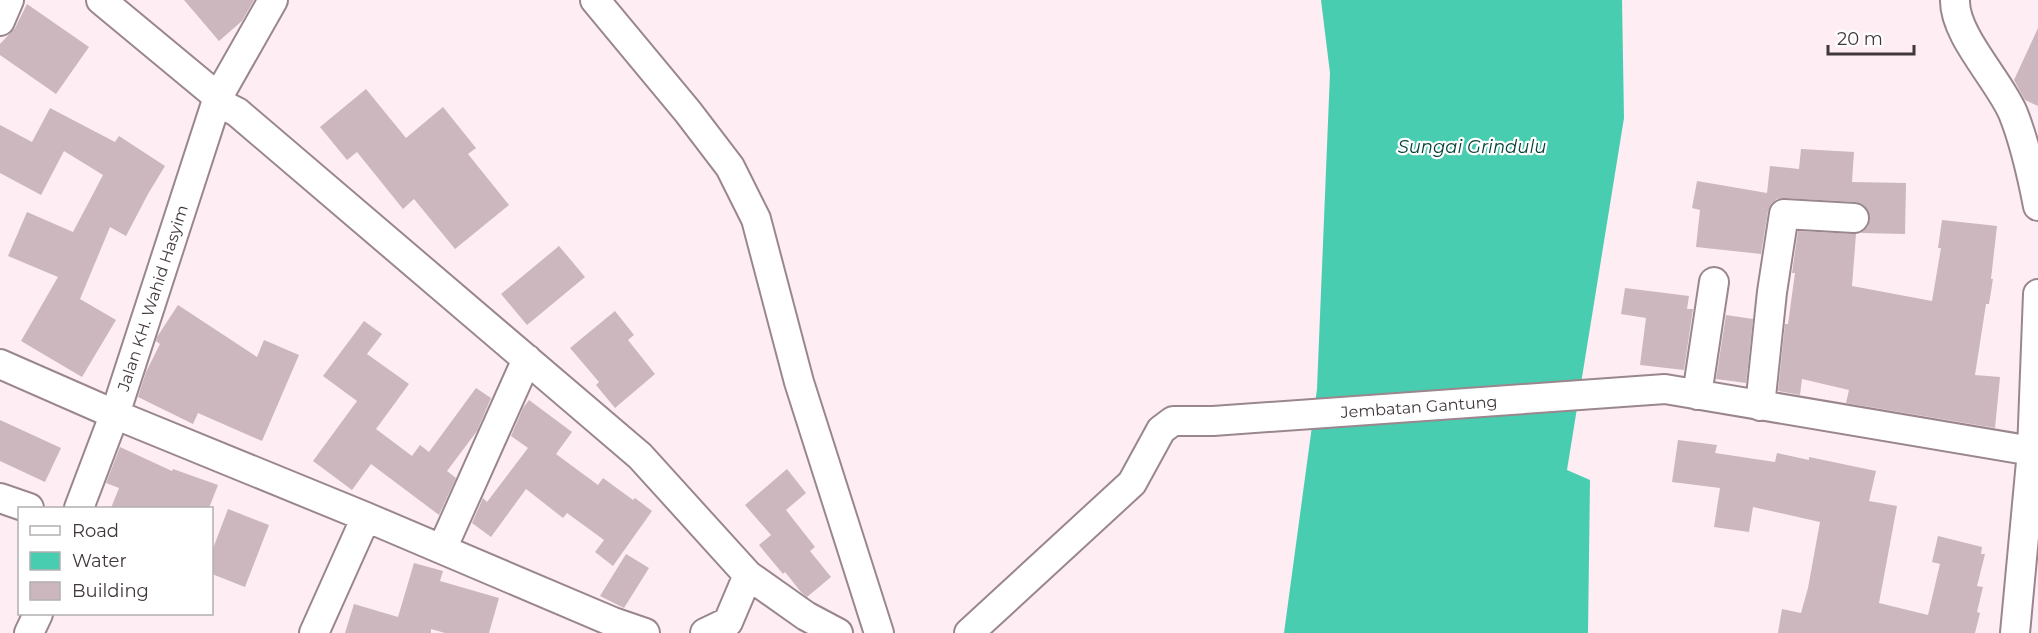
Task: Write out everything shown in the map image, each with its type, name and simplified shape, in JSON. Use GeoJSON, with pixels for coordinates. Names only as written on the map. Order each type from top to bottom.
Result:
{"type":"FeatureCollection","features":[{"type":"Feature","properties":{"kind":"street"},"geometry":{"type":"LineString","coordinates":[[0,21],[9,0]]}},
{"type":"Feature","properties":{"kind":"street"},"geometry":{"type":"LineString","coordinates":[[100,0],[237,112],[640,456],[748,575],[806,616],[838,633]]}},
{"type":"Feature","properties":{"kind":"street","name":"Jalan KH. Wahid Hasyim"},"geometry":{"type":"LineString","coordinates":[[79,507],[222,102],[273,0]]}},
{"type":"Feature","properties":{"kind":"street"},"geometry":{"type":"LineString","coordinates":[[595,0],[688,112],[730,167],[756,219],[800,382],[879,633]]}},
{"type":"Feature","properties":{"kind":"street"},"geometry":{"type":"LineString","coordinates":[[1955,0],[1957,19],[2013,112],[2029,162],[2038,206]]}},
{"type":"Feature","properties":{"kind":"street"},"geometry":{"type":"LineString","coordinates":[[1760,406],[1772,292],[1784,214],[1854,218]]}},
{"type":"Feature","properties":{"kind":"street"},"geometry":{"type":"LineString","coordinates":[[1697,395],[1714,282]]}},
{"type":"Feature","properties":{"kind":"street"},"geometry":{"type":"LineString","coordinates":[[2015,633],[2035,452],[2038,294]]}},
{"type":"Feature","properties":{"kind":"street"},"geometry":{"type":"LineString","coordinates":[[442,549],[527,359]]}},
{"type":"Feature","properties":{"kind":"street"},"geometry":{"type":"LineString","coordinates":[[0,364],[114,414],[442,549],[612,627],[645,633]]}},
{"type":"Feature","properties":{"kind":"street","name":"Jembatan Gantung"},"geometry":{"type":"LineString","coordinates":[[969,633],[1132,483],[1161,430],[1173,421],[1213,421],[1665,389],[2035,452]]}},
{"type":"Feature","properties":{"kind":"street"},"geometry":{"type":"LineString","coordinates":[[0,498],[25,507]]}},
{"type":"Feature","properties":{"kind":"street"},"geometry":{"type":"LineString","coordinates":[[314,633],[366,517]]}},
{"type":"Feature","properties":{"kind":"street"},"geometry":{"type":"LineString","coordinates":[[705,633],[728,622],[748,575]]}},
{"type":"Feature","properties":{"kind":"street"},"geometry":{"type":"LineString","coordinates":[[29,633],[38,615]]}},
{"type":"Feature","properties":{"kind":"water","name":"Sungai Grindulu"},"geometry":{"type":"Polygon","coordinates":[[[1321,0],[1622,0],[1624,118],[1567,470],[1590,480],[1588,633],[1284,633],[1317,389],[1330,73],[1321,0]]]}},
{"type":"Feature","properties":{"kind":"building"},"geometry":{"type":"Polygon","coordinates":[[[184,0],[254,0],[242,21],[219,41],[184,0]]]}},
{"type":"Feature","properties":{"kind":"building"},"geometry":{"type":"Polygon","coordinates":[[[27,4],[89,47],[56,94],[0,55],[0,44],[15,28],[27,4]]]}},
{"type":"Feature","properties":{"kind":"building"},"geometry":{"type":"Polygon","coordinates":[[[2038,28],[2038,106],[2025,100],[2014,80],[2038,28]]]}},
{"type":"Feature","properties":{"kind":"building"},"geometry":{"type":"Polygon","coordinates":[[[366,89],[406,138],[443,107],[476,148],[468,154],[509,205],[455,249],[414,199],[403,209],[357,152],[347,160],[320,127],[366,89]]]}},
{"type":"Feature","properties":{"kind":"building"},"geometry":{"type":"Polygon","coordinates":[[[50,108],[115,142],[119,136],[165,166],[126,236],[110,227],[80,299],[116,320],[82,377],[21,341],[58,277],[8,256],[27,212],[73,232],[103,175],[64,151],[41,195],[0,173],[0,125],[32,142],[50,108]]]}},
{"type":"Feature","properties":{"kind":"building"},"geometry":{"type":"Polygon","coordinates":[[[1801,149],[1854,152],[1852,182],[1906,183],[1905,234],[1861,233],[1868,227],[1870,218],[1868,210],[1856,202],[1785,198],[1777,199],[1768,211],[1761,254],[1696,247],[1700,210],[1692,208],[1697,181],[1767,193],[1770,166],[1799,169],[1801,149]]]}},
{"type":"Feature","properties":{"kind":"building"},"geometry":{"type":"Polygon","coordinates":[[[1942,220],[1997,226],[1991,279],[1993,279],[1989,304],[1986,304],[1975,375],[2000,377],[1995,428],[1846,403],[1849,390],[1802,379],[1800,395],[1778,391],[1785,324],[1788,324],[1795,273],[1792,273],[1798,231],[1856,234],[1852,286],[1932,301],[1941,248],[1938,248],[1942,220]]]}},
{"type":"Feature","properties":{"kind":"building"},"geometry":{"type":"Polygon","coordinates":[[[559,246],[585,277],[527,325],[501,294],[559,246]]]}},
{"type":"Feature","properties":{"kind":"building"},"geometry":{"type":"Polygon","coordinates":[[[1625,288],[1689,296],[1687,309],[1693,309],[1684,370],[1640,365],[1646,318],[1621,314],[1625,288]]]}},
{"type":"Feature","properties":{"kind":"building"},"geometry":{"type":"Polygon","coordinates":[[[178,305],[257,357],[264,340],[299,355],[262,441],[198,413],[193,424],[138,397],[146,372],[160,344],[156,341],[157,337],[178,305]]]}},
{"type":"Feature","properties":{"kind":"building"},"geometry":{"type":"Polygon","coordinates":[[[615,311],[634,335],[628,340],[655,374],[615,408],[596,385],[599,382],[570,348],[615,311]]]}},
{"type":"Feature","properties":{"kind":"building"},"geometry":{"type":"Polygon","coordinates":[[[1726,315],[1753,319],[1746,383],[1716,379],[1726,315]]]}},
{"type":"Feature","properties":{"kind":"building"},"geometry":{"type":"Polygon","coordinates":[[[364,321],[382,334],[367,354],[409,384],[376,429],[412,456],[420,445],[429,452],[476,388],[491,398],[477,431],[447,471],[456,478],[439,515],[371,464],[352,490],[313,461],[357,401],[323,376],[364,321]]]}},
{"type":"Feature","properties":{"kind":"building"},"geometry":{"type":"Polygon","coordinates":[[[529,400],[572,432],[556,454],[598,485],[603,478],[652,511],[613,566],[595,552],[604,540],[567,513],[563,518],[526,489],[491,537],[472,523],[483,498],[487,502],[528,448],[511,436],[529,400]]]}},
{"type":"Feature","properties":{"kind":"building"},"geometry":{"type":"Polygon","coordinates":[[[0,420],[61,448],[45,482],[0,461],[0,420]]]}},
{"type":"Feature","properties":{"kind":"building"},"geometry":{"type":"Polygon","coordinates":[[[1678,440],[1717,445],[1715,453],[1775,462],[1777,453],[1876,471],[1869,501],[1897,506],[1879,603],[1928,615],[1940,564],[1932,562],[1938,536],[1982,547],[1981,554],[1985,554],[1977,586],[1983,587],[1975,633],[1778,633],[1782,609],[1801,613],[1820,522],[1753,507],[1749,532],[1714,527],[1720,488],[1672,482],[1678,440]]]}},
{"type":"Feature","properties":{"kind":"building"},"geometry":{"type":"Polygon","coordinates":[[[120,447],[172,471],[173,469],[218,485],[209,507],[111,507],[119,488],[106,483],[120,447]]]}},
{"type":"Feature","properties":{"kind":"building"},"geometry":{"type":"Polygon","coordinates":[[[787,469],[806,493],[786,510],[815,547],[810,551],[831,577],[807,597],[785,572],[783,574],[759,545],[771,535],[745,505],[787,469]]]}},
{"type":"Feature","properties":{"kind":"building"},"geometry":{"type":"Polygon","coordinates":[[[228,509],[269,525],[245,587],[213,574],[213,548],[228,509]]]}},
{"type":"Feature","properties":{"kind":"building"},"geometry":{"type":"Polygon","coordinates":[[[626,554],[649,568],[624,608],[600,596],[626,554]]]}},
{"type":"Feature","properties":{"kind":"building"},"geometry":{"type":"Polygon","coordinates":[[[414,563],[443,571],[440,581],[499,598],[489,633],[445,633],[431,629],[431,633],[345,633],[354,604],[398,617],[414,563]]]}}]}
